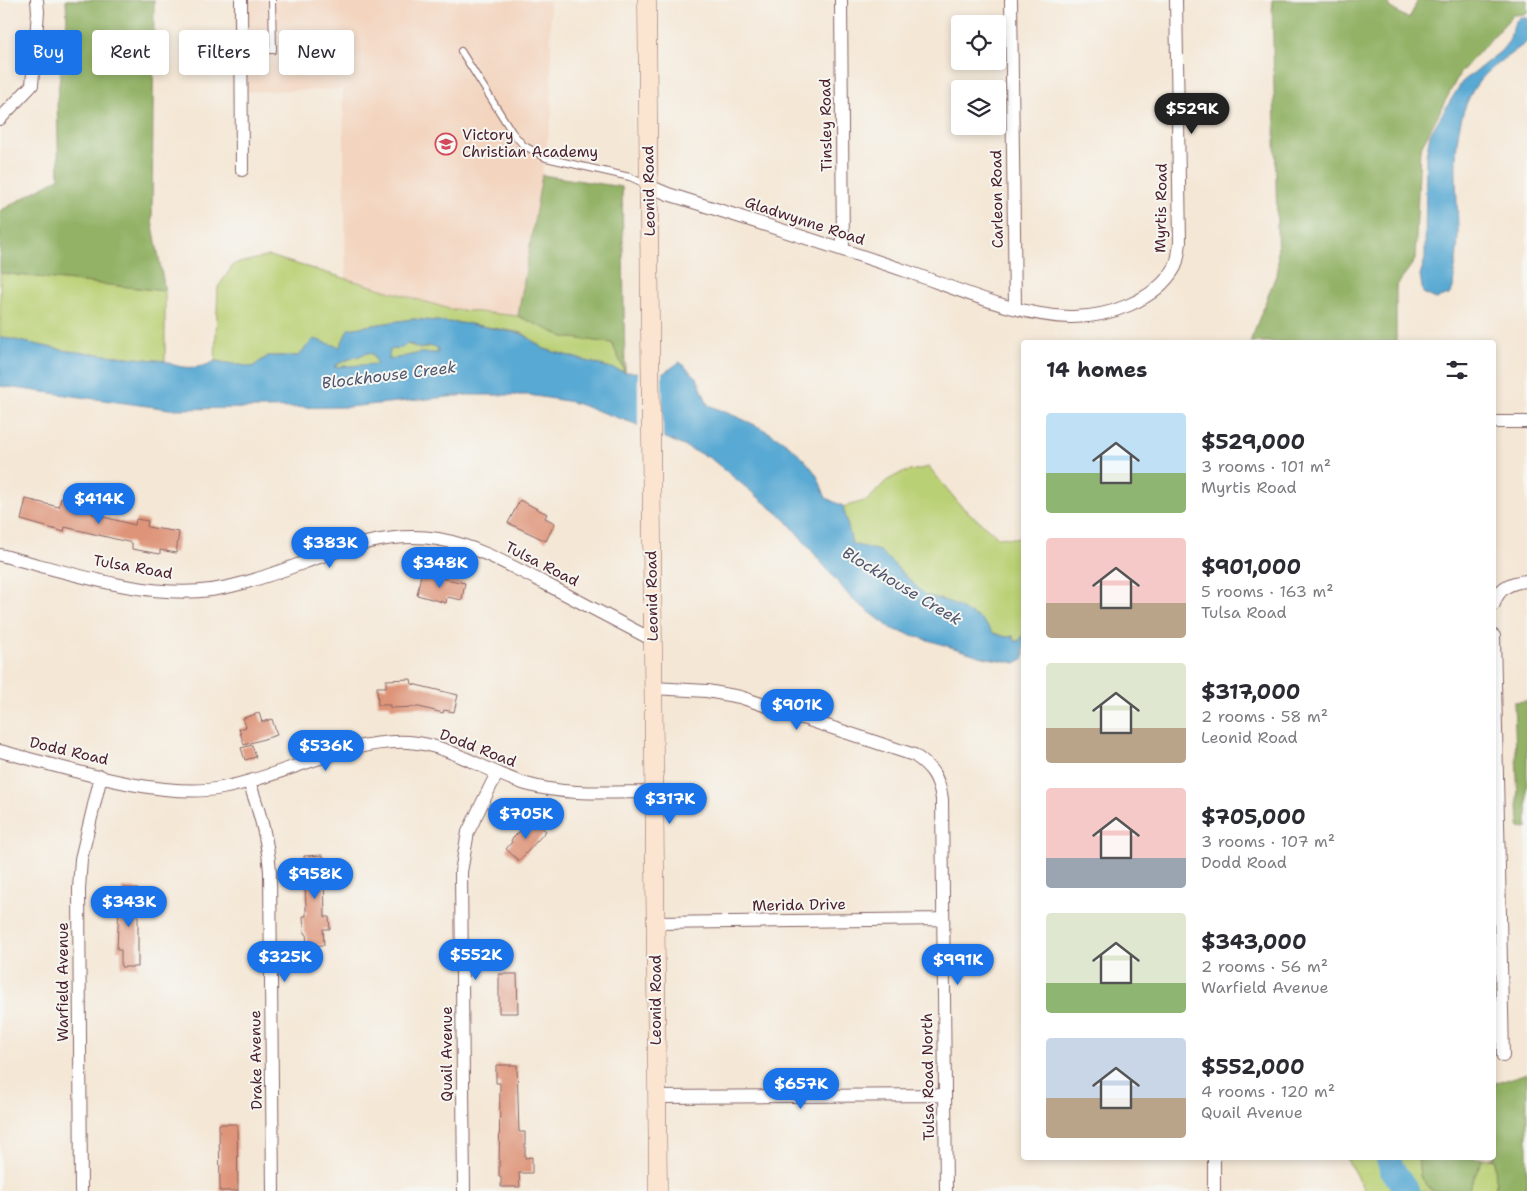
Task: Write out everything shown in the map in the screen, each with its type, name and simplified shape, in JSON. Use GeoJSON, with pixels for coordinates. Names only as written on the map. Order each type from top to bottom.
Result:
{"type":"FeatureCollection","features":[{"type":"Feature","properties":{"kind":"street"},"geometry":{"type":"LineString","coordinates":[[0,119],[32,85],[38,12],[37,0]]}},
{"type":"Feature","properties":{"kind":"street"},"geometry":{"type":"LineString","coordinates":[[241,0],[241,30]]}},
{"type":"Feature","properties":{"kind":"street","name":"Leonid Road"},"geometry":{"type":"LineString","coordinates":[[647,0],[658,1191]]}},
{"type":"Feature","properties":{"kind":"street","name":"Tinsley Road"},"geometry":{"type":"LineString","coordinates":[[841,0],[843,250]]}},
{"type":"Feature","properties":{"kind":"street","name":"Carleon Road"},"geometry":{"type":"LineString","coordinates":[[1011,0],[1015,308]]}},
{"type":"Feature","properties":{"kind":"street","name":"Myrtis Road"},"geometry":{"type":"LineString","coordinates":[[1175,266],[1180,242],[1176,0]]}},
{"type":"Feature","properties":{"kind":"street"},"geometry":{"type":"LineString","coordinates":[[241,75],[242,170]]}},
{"type":"Feature","properties":{"kind":"street","name":"Gladwynne Road"},"geometry":{"type":"LineString","coordinates":[[649,186],[668,194],[1015,308],[1041,314],[1069,317],[1090,316],[1110,312],[1140,300],[1164,282],[1175,266]]}},
{"type":"Feature","properties":{"kind":"street"},"geometry":{"type":"LineString","coordinates":[[1496,422],[1527,422]]}},
{"type":"Feature","properties":{"kind":"street","name":"Tulsa Road"},"geometry":{"type":"LineString","coordinates":[[0,555],[125,585],[183,592],[234,586],[374,542],[416,537],[437,539],[458,543],[497,558],[653,640]]}},
{"type":"Feature","properties":{"kind":"street"},"geometry":{"type":"LineString","coordinates":[[1496,599],[1500,590],[1512,584],[1527,581]]}},
{"type":"Feature","properties":{"kind":"street","name":"Tulsa Road North"},"geometry":{"type":"LineString","coordinates":[[653,688],[707,691],[740,697],[914,755],[930,767],[940,784],[946,1191]]}},
{"type":"Feature","properties":{"kind":"street"},"geometry":{"type":"LineString","coordinates":[[1496,729],[1503,1056]]}},
{"type":"Feature","properties":{"kind":"street","name":"Dodd Road"},"geometry":{"type":"LineString","coordinates":[[0,751],[101,776],[179,790],[221,788],[249,782],[363,746],[386,742],[410,742],[460,755],[497,773],[526,784],[568,791],[654,792]]}},
{"type":"Feature","properties":{"kind":"street","name":"Quail Avenue"},"geometry":{"type":"LineString","coordinates":[[464,1191],[462,872],[468,832],[497,773]]}},
{"type":"Feature","properties":{"kind":"street","name":"Warfield Avenue"},"geometry":{"type":"LineString","coordinates":[[81,1191],[79,889],[81,859],[101,776]]}},
{"type":"Feature","properties":{"kind":"street","name":"Drake Avenue"},"geometry":{"type":"LineString","coordinates":[[249,782],[263,822],[269,864],[273,1191]]}},
{"type":"Feature","properties":{"kind":"street","name":"Merida Drive"},"geometry":{"type":"LineString","coordinates":[[655,923],[943,920]]}},
{"type":"Feature","properties":{"kind":"street"},"geometry":{"type":"LineString","coordinates":[[657,1097],[945,1095]]}},
{"type":"Feature","properties":{"kind":"street"},"geometry":{"type":"LineString","coordinates":[[1214,1160],[1214,1191]]}},
{"type":"Feature","properties":{"kind":"lane"},"geometry":{"type":"LineString","coordinates":[[269,50],[272,50],[272,0]]}},
{"type":"Feature","properties":{"kind":"lane","name":"Gladwynne Road"},"geometry":{"type":"LineString","coordinates":[[461,51],[512,132],[523,144],[546,158],[630,178],[649,186]]}},
{"type":"Feature","properties":{"kind":"shaded area","name":"Victory Christian Academy"},"geometry":{"type":"Polygon","coordinates":[[[235,0],[550,0],[552,114],[518,316],[450,309],[346,279],[343,89],[236,92],[236,75],[269,75],[269,30],[235,30],[235,0]]]}},
{"type":"Feature","properties":{"kind":"green space"},"geometry":{"type":"Polygon","coordinates":[[[66,0],[154,0],[154,30],[92,30],[92,75],[153,75],[152,220],[165,291],[0,273],[0,211],[59,178],[57,100],[60,75],[82,75],[82,30],[66,30],[66,0]]]}},
{"type":"Feature","properties":{"kind":"green space"},"geometry":{"type":"Polygon","coordinates":[[[1272,0],[1389,0],[1389,7],[1409,19],[1418,0],[1527,0],[1527,14],[1513,15],[1460,73],[1420,149],[1415,260],[1396,287],[1396,340],[1251,340],[1278,270],[1272,0]]]}},
{"type":"Feature","properties":{"kind":"green space"},"geometry":{"type":"Polygon","coordinates":[[[542,175],[622,187],[625,372],[612,343],[564,337],[518,316],[542,175]]]}},
{"type":"Feature","properties":{"kind":"green space"},"geometry":{"type":"Polygon","coordinates":[[[269,256],[450,309],[518,316],[564,337],[612,343],[625,372],[544,349],[523,333],[470,324],[412,319],[349,329],[340,347],[298,356],[268,356],[252,367],[215,361],[218,287],[234,264],[269,256]]]}},
{"type":"Feature","properties":{"kind":"green space"},"geometry":{"type":"Polygon","coordinates":[[[0,273],[165,291],[165,361],[68,351],[0,337],[0,273]]]}},
{"type":"Feature","properties":{"kind":"green space"},"geometry":{"type":"Polygon","coordinates":[[[406,344],[423,349],[429,346],[438,348],[438,353],[420,353],[389,360],[390,349],[401,348],[406,344]]]}},
{"type":"Feature","properties":{"kind":"green space"},"geometry":{"type":"Polygon","coordinates":[[[367,353],[373,354],[377,364],[334,367],[345,361],[367,353]]]}},
{"type":"Feature","properties":{"kind":"green space"},"geometry":{"type":"Polygon","coordinates":[[[929,467],[961,506],[998,537],[1021,539],[1021,638],[1019,641],[1015,641],[1013,636],[1006,637],[993,633],[982,620],[949,602],[925,595],[880,551],[852,544],[843,507],[868,500],[886,481],[901,473],[929,467]]]}},
{"type":"Feature","properties":{"kind":"green space"},"geometry":{"type":"Polygon","coordinates":[[[1527,701],[1527,829],[1519,828],[1514,702],[1527,701]]]}},
{"type":"Feature","properties":{"kind":"green space"},"geometry":{"type":"Polygon","coordinates":[[[1527,1073],[1527,1191],[1496,1191],[1497,1083],[1527,1073]]]}},
{"type":"Feature","properties":{"kind":"green space"},"geometry":{"type":"Polygon","coordinates":[[[1347,1160],[1418,1160],[1420,1176],[1432,1191],[1365,1191],[1347,1160]]]}},
{"type":"Feature","properties":{"kind":"green space"},"geometry":{"type":"Polygon","coordinates":[[[1418,1160],[1482,1160],[1468,1191],[1432,1191],[1420,1176],[1418,1160]]]}},
{"type":"Feature","properties":{"kind":"green space"},"geometry":{"type":"Polygon","coordinates":[[[1482,1160],[1495,1160],[1496,1191],[1468,1191],[1482,1160]]]}},
{"type":"Feature","properties":{"kind":"water"},"geometry":{"type":"Polygon","coordinates":[[[1520,17],[1527,18],[1527,42],[1480,80],[1466,104],[1457,140],[1458,234],[1453,288],[1449,295],[1436,299],[1423,293],[1420,275],[1425,259],[1426,156],[1430,134],[1462,82],[1501,51],[1509,41],[1515,22],[1520,17]]]}},
{"type":"Feature","properties":{"kind":"water"},"geometry":{"type":"Polygon","coordinates":[[[412,319],[470,324],[523,334],[544,349],[625,372],[664,373],[680,362],[697,378],[708,405],[765,430],[779,438],[803,458],[817,476],[826,498],[843,506],[852,544],[880,551],[925,595],[949,602],[982,620],[993,633],[1006,637],[1013,636],[1015,641],[1019,641],[1021,638],[1021,660],[1016,663],[983,657],[892,629],[851,598],[786,520],[710,458],[633,423],[572,402],[529,395],[467,395],[348,407],[169,409],[0,386],[0,337],[68,351],[165,361],[183,367],[203,366],[215,361],[252,367],[268,356],[298,356],[314,339],[340,347],[348,329],[412,319]],[[407,344],[401,348],[390,350],[389,360],[420,353],[438,353],[438,348],[429,346],[419,349],[407,344]],[[367,353],[334,367],[377,364],[373,354],[367,353]]]}},
{"type":"Feature","properties":{"kind":"pier"},"geometry":{"type":"Polygon","coordinates":[[[638,370],[662,370],[663,439],[638,428],[638,370]]]}},
{"type":"Feature","properties":{"kind":"building"},"geometry":{"type":"Polygon","coordinates":[[[84,494],[96,497],[92,514],[135,525],[136,519],[148,521],[147,527],[179,532],[176,553],[160,550],[160,554],[132,549],[132,543],[65,527],[64,532],[21,520],[26,499],[59,507],[61,498],[82,503],[84,494]]]}},
{"type":"Feature","properties":{"kind":"building"},"geometry":{"type":"Polygon","coordinates":[[[520,500],[547,514],[545,518],[555,523],[546,541],[508,523],[520,500]]]}},
{"type":"Feature","properties":{"kind":"building"},"geometry":{"type":"Polygon","coordinates":[[[421,574],[465,583],[462,600],[447,597],[446,603],[417,595],[421,574]]]}},
{"type":"Feature","properties":{"kind":"building"},"geometry":{"type":"Polygon","coordinates":[[[411,679],[412,684],[458,695],[454,712],[444,710],[443,713],[419,707],[390,708],[390,705],[378,705],[377,687],[386,687],[386,680],[411,679]]]}},
{"type":"Feature","properties":{"kind":"building"},"geometry":{"type":"Polygon","coordinates":[[[259,713],[262,722],[272,719],[277,735],[244,745],[239,729],[246,727],[243,718],[259,713]]]}},
{"type":"Feature","properties":{"kind":"building"},"geometry":{"type":"Polygon","coordinates":[[[252,745],[256,757],[245,760],[241,748],[252,745]]]}},
{"type":"Feature","properties":{"kind":"building"},"geometry":{"type":"Polygon","coordinates":[[[532,819],[546,831],[519,861],[506,849],[512,842],[511,840],[532,819]]]}},
{"type":"Feature","properties":{"kind":"building"},"geometry":{"type":"Polygon","coordinates":[[[323,855],[324,861],[329,861],[330,873],[324,874],[325,917],[329,917],[330,929],[323,929],[324,945],[307,946],[303,916],[306,916],[304,856],[323,855]]]}},
{"type":"Feature","properties":{"kind":"building"},"geometry":{"type":"Polygon","coordinates":[[[122,888],[138,889],[138,967],[121,967],[121,950],[117,950],[119,903],[122,904],[122,888]]]}},
{"type":"Feature","properties":{"kind":"building"},"geometry":{"type":"Polygon","coordinates":[[[499,974],[517,974],[518,1013],[499,1013],[499,974]]]}},
{"type":"Feature","properties":{"kind":"building"},"geometry":{"type":"Polygon","coordinates":[[[496,1065],[517,1065],[519,1132],[525,1132],[525,1158],[532,1157],[532,1173],[519,1173],[520,1187],[501,1187],[501,1177],[499,1177],[500,1083],[496,1083],[496,1065]]]}},
{"type":"Feature","properties":{"kind":"building"},"geometry":{"type":"Polygon","coordinates":[[[219,1124],[237,1124],[238,1191],[220,1191],[219,1124]]]}},
{"type":"Feature","properties":{"kind":"waterway","name":"Blockhouse Creek"},"geometry":{"type":"LineString","coordinates":[[1389,1160],[1392,1169],[1407,1191]]}},
{"type":"Feature","properties":{"kind":"place","name":"Victory Christian Academy"},"geometry":{"type":"Point","coordinates":[446,144]}}]}
